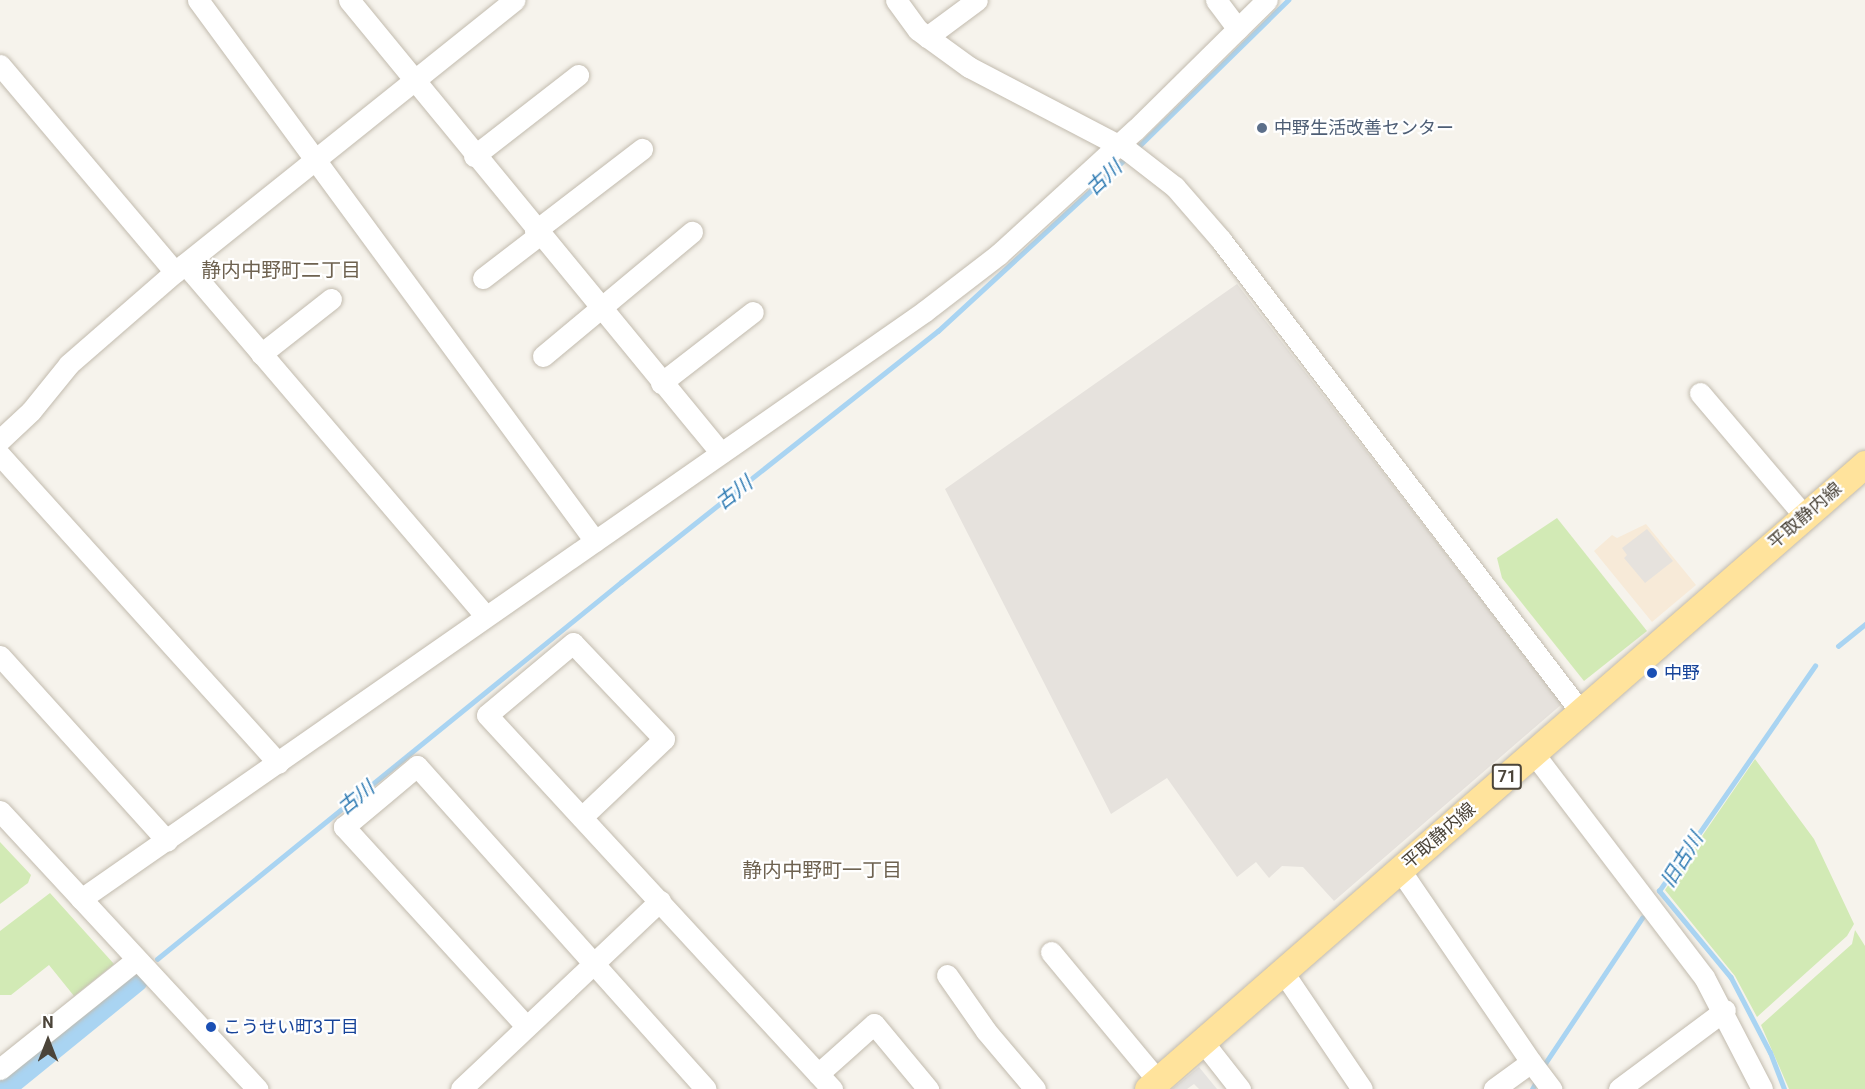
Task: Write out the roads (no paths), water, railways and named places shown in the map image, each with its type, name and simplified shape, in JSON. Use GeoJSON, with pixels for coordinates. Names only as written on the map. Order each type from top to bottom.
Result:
{"type":"FeatureCollection","features":[{"type":"Feature","properties":{"kind":"main road","name":"平取静内線"},"geometry":{"type":"LineString","coordinates":[[1153,1085],[1865,464]]}},
{"type":"Feature","properties":{"kind":"street"},"geometry":{"type":"LineString","coordinates":[[198,0],[595,541]]}},
{"type":"Feature","properties":{"kind":"street"},"geometry":{"type":"LineString","coordinates":[[0,440],[31,411],[69,364],[180,268],[411,79],[515,0]]}},
{"type":"Feature","properties":{"kind":"street"},"geometry":{"type":"LineString","coordinates":[[896,0],[927,37],[969,67],[1118,144],[1175,187],[1221,240],[1581,712]]}},
{"type":"Feature","properties":{"kind":"street"},"geometry":{"type":"LineString","coordinates":[[927,37],[977,0]]}},
{"type":"Feature","properties":{"kind":"street"},"geometry":{"type":"LineString","coordinates":[[1216,0],[1238,29]]}},
{"type":"Feature","properties":{"kind":"street"},"geometry":{"type":"LineString","coordinates":[[81,899],[278,763],[485,615],[925,311],[999,254],[1118,144],[1267,0]]}},
{"type":"Feature","properties":{"kind":"street"},"geometry":{"type":"LineString","coordinates":[[355,2],[411,79],[599,309],[721,453]]}},
{"type":"Feature","properties":{"kind":"street"},"geometry":{"type":"LineString","coordinates":[[0,65],[180,268],[261,354],[485,615]]}},
{"type":"Feature","properties":{"kind":"street"},"geometry":{"type":"LineString","coordinates":[[474,156],[578,75]]}},
{"type":"Feature","properties":{"kind":"street"},"geometry":{"type":"LineString","coordinates":[[483,278],[642,149]]}},
{"type":"Feature","properties":{"kind":"street"},"geometry":{"type":"LineString","coordinates":[[543,356],[692,232]]}},
{"type":"Feature","properties":{"kind":"street"},"geometry":{"type":"LineString","coordinates":[[261,354],[331,299]]}},
{"type":"Feature","properties":{"kind":"street"},"geometry":{"type":"LineString","coordinates":[[661,383],[753,312]]}},
{"type":"Feature","properties":{"kind":"street"},"geometry":{"type":"LineString","coordinates":[[1700,393],[1805,517]]}},
{"type":"Feature","properties":{"kind":"street"},"geometry":{"type":"LineString","coordinates":[[0,455],[278,763]]}},
{"type":"Feature","properties":{"kind":"street"},"geometry":{"type":"LineString","coordinates":[[582,817],[664,739],[573,644],[487,715],[825,1081],[874,1024],[928,1089]]}},
{"type":"Feature","properties":{"kind":"street"},"geometry":{"type":"LineString","coordinates":[[0,656],[166,841]]}},
{"type":"Feature","properties":{"kind":"street"},"geometry":{"type":"LineString","coordinates":[[1534,754],[1627,880],[1687,951],[1725,1010],[1762,1089]]}},
{"type":"Feature","properties":{"kind":"street"},"geometry":{"type":"LineString","coordinates":[[526,1026],[344,827],[417,766],[706,1089]]}},
{"type":"Feature","properties":{"kind":"street"},"geometry":{"type":"LineString","coordinates":[[0,811],[257,1089]]}},
{"type":"Feature","properties":{"kind":"street"},"geometry":{"type":"LineString","coordinates":[[1400,870],[1551,1089]]}},
{"type":"Feature","properties":{"kind":"street"},"geometry":{"type":"LineString","coordinates":[[461,1089],[660,901]]}},
{"type":"Feature","properties":{"kind":"street"},"geometry":{"type":"LineString","coordinates":[[1051,952],[1153,1085]]}},
{"type":"Feature","properties":{"kind":"street"},"geometry":{"type":"LineString","coordinates":[[0,1069],[136,960]]}},
{"type":"Feature","properties":{"kind":"street"},"geometry":{"type":"LineString","coordinates":[[1283,972],[1362,1089]]}},
{"type":"Feature","properties":{"kind":"street"},"geometry":{"type":"LineString","coordinates":[[947,975],[986,1031],[1035,1089]]}},
{"type":"Feature","properties":{"kind":"street"},"geometry":{"type":"LineString","coordinates":[[1619,1089],[1725,1010]]}},
{"type":"Feature","properties":{"kind":"street"},"geometry":{"type":"LineString","coordinates":[[1203,1041],[1240,1089]]}},
{"type":"Feature","properties":{"kind":"street"},"geometry":{"type":"LineString","coordinates":[[1494,1089],[1531,1062]]}},
{"type":"Feature","properties":{"kind":"waterway","name":"古川"},"geometry":{"type":"LineString","coordinates":[[1136,149],[1288,0]]}},
{"type":"Feature","properties":{"kind":"waterway","name":"古川"},"geometry":{"type":"LineString","coordinates":[[157,959],[621,582],[938,331],[1127,157]]}},
{"type":"Feature","properties":{"kind":"waterway","name":"旧古川"},"geometry":{"type":"LineString","coordinates":[[1838,646],[1865,624]]}},
{"type":"Feature","properties":{"kind":"waterway","name":"旧古川"},"geometry":{"type":"LineString","coordinates":[[1784,1089],[1770,1053],[1731,978],[1659,891],[1815,666]]}},
{"type":"Feature","properties":{"kind":"waterway"},"geometry":{"type":"LineString","coordinates":[[1544,1065],[1642,918]]}},
{"type":"Feature","properties":{"kind":"waterway","name":"古川"},"geometry":{"type":"LineString","coordinates":[[0,1088],[134,979]]}},
{"type":"Feature","properties":{"kind":"waterway"},"geometry":{"type":"LineString","coordinates":[[1532,1089],[1536,1082]]}},
{"type":"Feature","properties":{"kind":"place","name":"中野生活改善センター"},"geometry":{"type":"Point","coordinates":[1262,128]}},
{"type":"Feature","properties":{"kind":"place","name":"中野"},"geometry":{"type":"Point","coordinates":[1652,673]}},
{"type":"Feature","properties":{"kind":"place","name":"こうせい町3丁目"},"geometry":{"type":"Point","coordinates":[211,1027]}},
{"type":"Feature","properties":{"kind":"district","name":"静内中野町二丁目"},"geometry":{"type":"Point","coordinates":[281,270]}},
{"type":"Feature","properties":{"kind":"district","name":"静内中野町一丁目"},"geometry":{"type":"Point","coordinates":[822,870]}}]}
